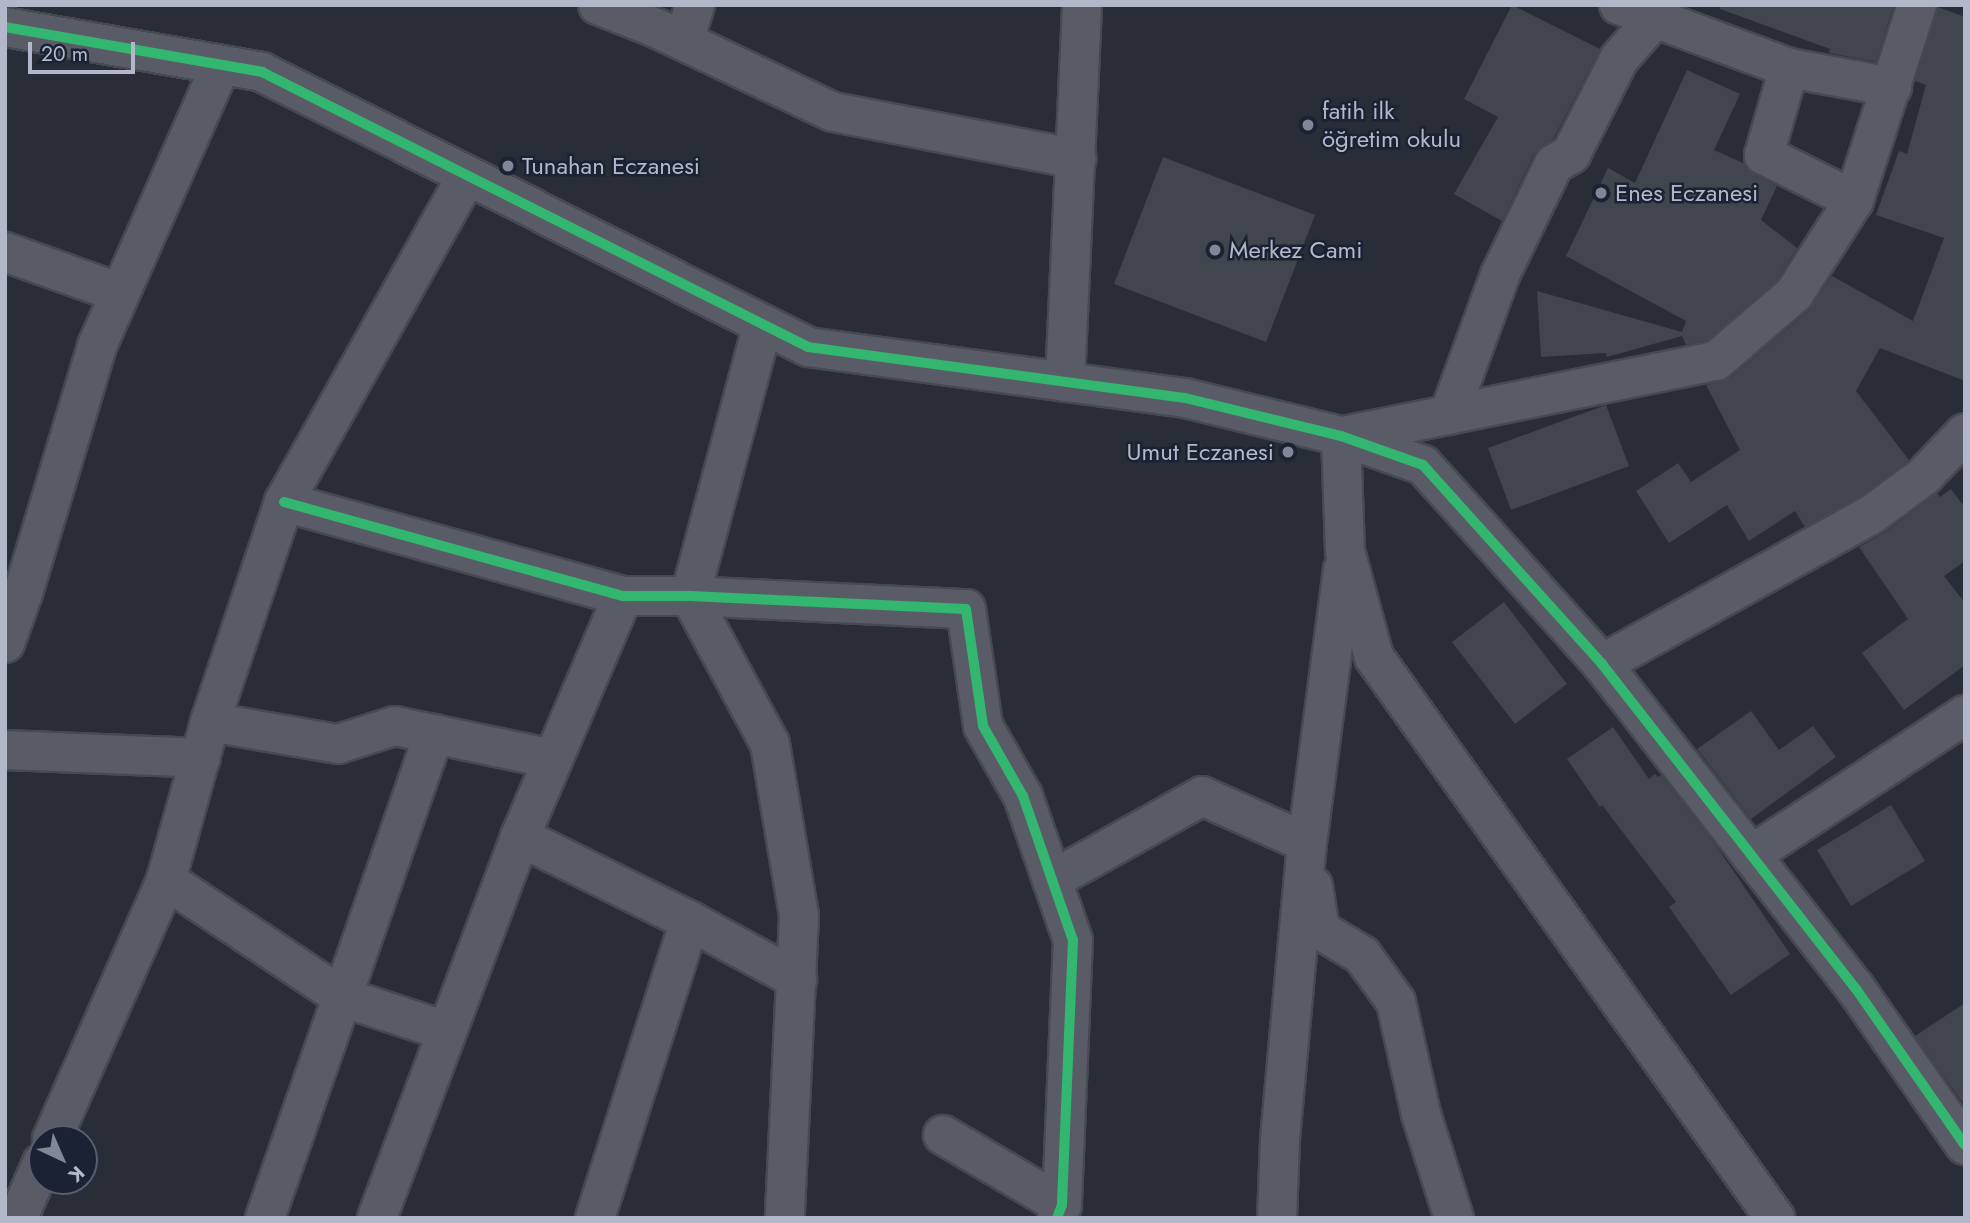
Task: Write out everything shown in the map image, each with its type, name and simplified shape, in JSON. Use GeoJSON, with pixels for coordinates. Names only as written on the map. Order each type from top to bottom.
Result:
{"type":"FeatureCollection","features":[{"type":"Feature","properties":{"kind":"street"},"geometry":{"type":"LineString","coordinates":[[598,5],[684,41],[833,112],[1076,159]]}},
{"type":"Feature","properties":{"kind":"street"},"geometry":{"type":"LineString","coordinates":[[684,41],[695,5]]}},
{"type":"Feature","properties":{"kind":"street"},"geometry":{"type":"LineString","coordinates":[[1065,382],[1082,5]]}},
{"type":"Feature","properties":{"kind":"street"},"geometry":{"type":"LineString","coordinates":[[1341,436],[1716,361],[1794,295],[1854,200],[1917,5]]}},
{"type":"Feature","properties":{"kind":"street"},"geometry":{"type":"LineString","coordinates":[[1449,415],[1500,275],[1555,164],[1570,154],[1619,59],[1637,12],[1700,20],[1789,68],[1892,88]]}},
{"type":"Feature","properties":{"kind":"street"},"geometry":{"type":"LineString","coordinates":[[5,27],[262,72],[808,347],[1185,398],[1341,436],[1423,465],[1602,664],[1856,989],[1965,1145]]}},
{"type":"Feature","properties":{"kind":"street"},"geometry":{"type":"LineString","coordinates":[[5,643],[14,590],[97,346],[221,65]]}},
{"type":"Feature","properties":{"kind":"street"},"geometry":{"type":"LineString","coordinates":[[1789,68],[1764,155],[1854,200]]}},
{"type":"Feature","properties":{"kind":"street"},"geometry":{"type":"LineString","coordinates":[[58,1125],[166,880],[210,722],[284,502],[467,176]]}},
{"type":"Feature","properties":{"kind":"street"},"geometry":{"type":"LineString","coordinates":[[5,252],[120,293]]}},
{"type":"Feature","properties":{"kind":"street"},"geometry":{"type":"LineString","coordinates":[[763,324],[690,596],[770,744],[799,916],[785,1218]]}},
{"type":"Feature","properties":{"kind":"street"},"geometry":{"type":"LineString","coordinates":[[1602,664],[1871,515],[1924,476],[1965,433]]}},
{"type":"Feature","properties":{"kind":"street"},"geometry":{"type":"LineString","coordinates":[[1277,1218],[1280,1139],[1307,843],[1345,551],[1341,436]]}},
{"type":"Feature","properties":{"kind":"street"},"geometry":{"type":"LineString","coordinates":[[284,502],[623,596],[690,596],[966,609],[983,726],[1023,796],[1073,940],[1060,1211]]}},
{"type":"Feature","properties":{"kind":"street"},"geometry":{"type":"LineString","coordinates":[[1345,551],[1374,657],[1775,1218]]}},
{"type":"Feature","properties":{"kind":"street"},"geometry":{"type":"LineString","coordinates":[[377,1218],[520,838],[623,596]]}},
{"type":"Feature","properties":{"kind":"street"},"geometry":{"type":"LineString","coordinates":[[1751,855],[1965,715]]}},
{"type":"Feature","properties":{"kind":"street"},"geometry":{"type":"LineString","coordinates":[[210,722],[338,744],[396,726],[553,759]]}},
{"type":"Feature","properties":{"kind":"street"},"geometry":{"type":"LineString","coordinates":[[265,1218],[433,734]]}},
{"type":"Feature","properties":{"kind":"street"},"geometry":{"type":"LineString","coordinates":[[5,750],[201,758]]}},
{"type":"Feature","properties":{"kind":"street"},"geometry":{"type":"LineString","coordinates":[[1052,880],[1202,796],[1307,843]]}},
{"type":"Feature","properties":{"kind":"street"},"geometry":{"type":"LineString","coordinates":[[520,838],[691,921],[797,979]]}},
{"type":"Feature","properties":{"kind":"street"},"geometry":{"type":"LineString","coordinates":[[1307,843],[1320,930],[1362,956],[1396,1002],[1421,1114],[1454,1218]]}},
{"type":"Feature","properties":{"kind":"street"},"geometry":{"type":"LineString","coordinates":[[166,880],[342,997],[446,1031]]}},
{"type":"Feature","properties":{"kind":"street"},"geometry":{"type":"LineString","coordinates":[[595,1218],[691,921]]}},
{"type":"Feature","properties":{"kind":"street"},"geometry":{"type":"LineString","coordinates":[[943,1135],[1060,1211]]}},
{"type":"Feature","properties":{"kind":"street"},"geometry":{"type":"LineString","coordinates":[[18,1218],[28,1195]]}},
{"type":"Feature","properties":{"kind":"building"},"geometry":{"type":"Polygon","coordinates":[[[1512,5],[1600,49],[1554,138],[1534,154],[1502,221],[1454,194],[1498,117],[1464,99],[1512,5]]]}},
{"type":"Feature","properties":{"kind":"building"},"geometry":{"type":"Polygon","coordinates":[[[1721,5],[1894,5],[1876,62],[1829,53],[1830,49],[1720,9],[1721,5]]]}},
{"type":"Feature","properties":{"kind":"building"},"geometry":{"type":"Polygon","coordinates":[[[1938,7],[1965,17],[1965,381],[1880,348],[1856,391],[1909,460],[1859,497],[1805,527],[1795,511],[1749,541],[1727,505],[1669,543],[1636,491],[1678,463],[1691,482],[1740,450],[1706,385],[1730,378],[1808,311],[1832,276],[1913,321],[1944,238],[1876,215],[1899,151],[1907,154],[1926,85],[1915,81],[1938,7]]]}},
{"type":"Feature","properties":{"kind":"building"},"geometry":{"type":"Polygon","coordinates":[[[1687,70],[1740,94],[1714,150],[1745,164],[1754,174],[1777,186],[1761,220],[1797,248],[1777,280],[1706,341],[1686,345],[1682,336],[1607,357],[1606,353],[1541,357],[1537,291],[1682,332],[1686,321],[1566,256],[1608,168],[1635,183],[1687,70]]]}},
{"type":"Feature","properties":{"kind":"building","name":"Merkez Cami"},"geometry":{"type":"Polygon","coordinates":[[[1163,157],[1315,215],[1266,342],[1114,284],[1163,157]]]}},
{"type":"Feature","properties":{"kind":"building"},"geometry":{"type":"Polygon","coordinates":[[[1606,405],[1629,466],[1511,510],[1488,448],[1606,405]]]}},
{"type":"Feature","properties":{"kind":"building"},"geometry":{"type":"Polygon","coordinates":[[[1951,489],[1965,508],[1965,561],[1944,576],[1965,603],[1965,665],[1904,710],[1862,653],[1908,619],[1859,547],[1884,533],[1937,493],[1940,497],[1951,489]]]}},
{"type":"Feature","properties":{"kind":"building"},"geometry":{"type":"Polygon","coordinates":[[[1504,602],[1567,684],[1515,724],[1452,642],[1504,602]]]}},
{"type":"Feature","properties":{"kind":"building"},"geometry":{"type":"Polygon","coordinates":[[[1751,711],[1779,750],[1813,726],[1836,757],[1751,819],[1697,749],[1751,711]]]}},
{"type":"Feature","properties":{"kind":"building"},"geometry":{"type":"Polygon","coordinates":[[[1613,727],[1649,779],[1655,774],[1658,777],[1661,775],[1715,844],[1790,954],[1731,995],[1669,907],[1676,902],[1602,805],[1600,807],[1567,759],[1613,727]]]}},
{"type":"Feature","properties":{"kind":"building"},"geometry":{"type":"Polygon","coordinates":[[[1891,805],[1925,861],[1851,906],[1817,850],[1891,805]]]}},
{"type":"Feature","properties":{"kind":"building"},"geometry":{"type":"Polygon","coordinates":[[[1965,1003],[1965,1106],[1915,1036],[1965,1003]]]}},
{"type":"Feature","properties":{"kind":"cycle path"},"geometry":{"type":"LineString","coordinates":[[5,27],[262,72],[808,347],[1185,398],[1341,436],[1423,465],[1602,664],[1856,989],[1965,1145]]}},
{"type":"Feature","properties":{"kind":"cycle path"},"geometry":{"type":"LineString","coordinates":[[284,502],[623,596],[690,596],[966,609],[983,726],[1023,796],[1073,940],[1062,1205],[1057,1218]]}},
{"type":"Feature","properties":{"kind":"place","name":"fatih ilk öğretim okulu"},"geometry":{"type":"Point","coordinates":[1308,125]}},
{"type":"Feature","properties":{"kind":"place","name":"Tunahan Eczanesi"},"geometry":{"type":"Point","coordinates":[508,166]}},
{"type":"Feature","properties":{"kind":"place","name":"Enes Eczanesi"},"geometry":{"type":"Point","coordinates":[1601,193]}},
{"type":"Feature","properties":{"kind":"place","name":"Merkez Cami"},"geometry":{"type":"Point","coordinates":[1215,250]}},
{"type":"Feature","properties":{"kind":"place","name":"Umut Eczanesi"},"geometry":{"type":"Point","coordinates":[1288,452]}}]}
